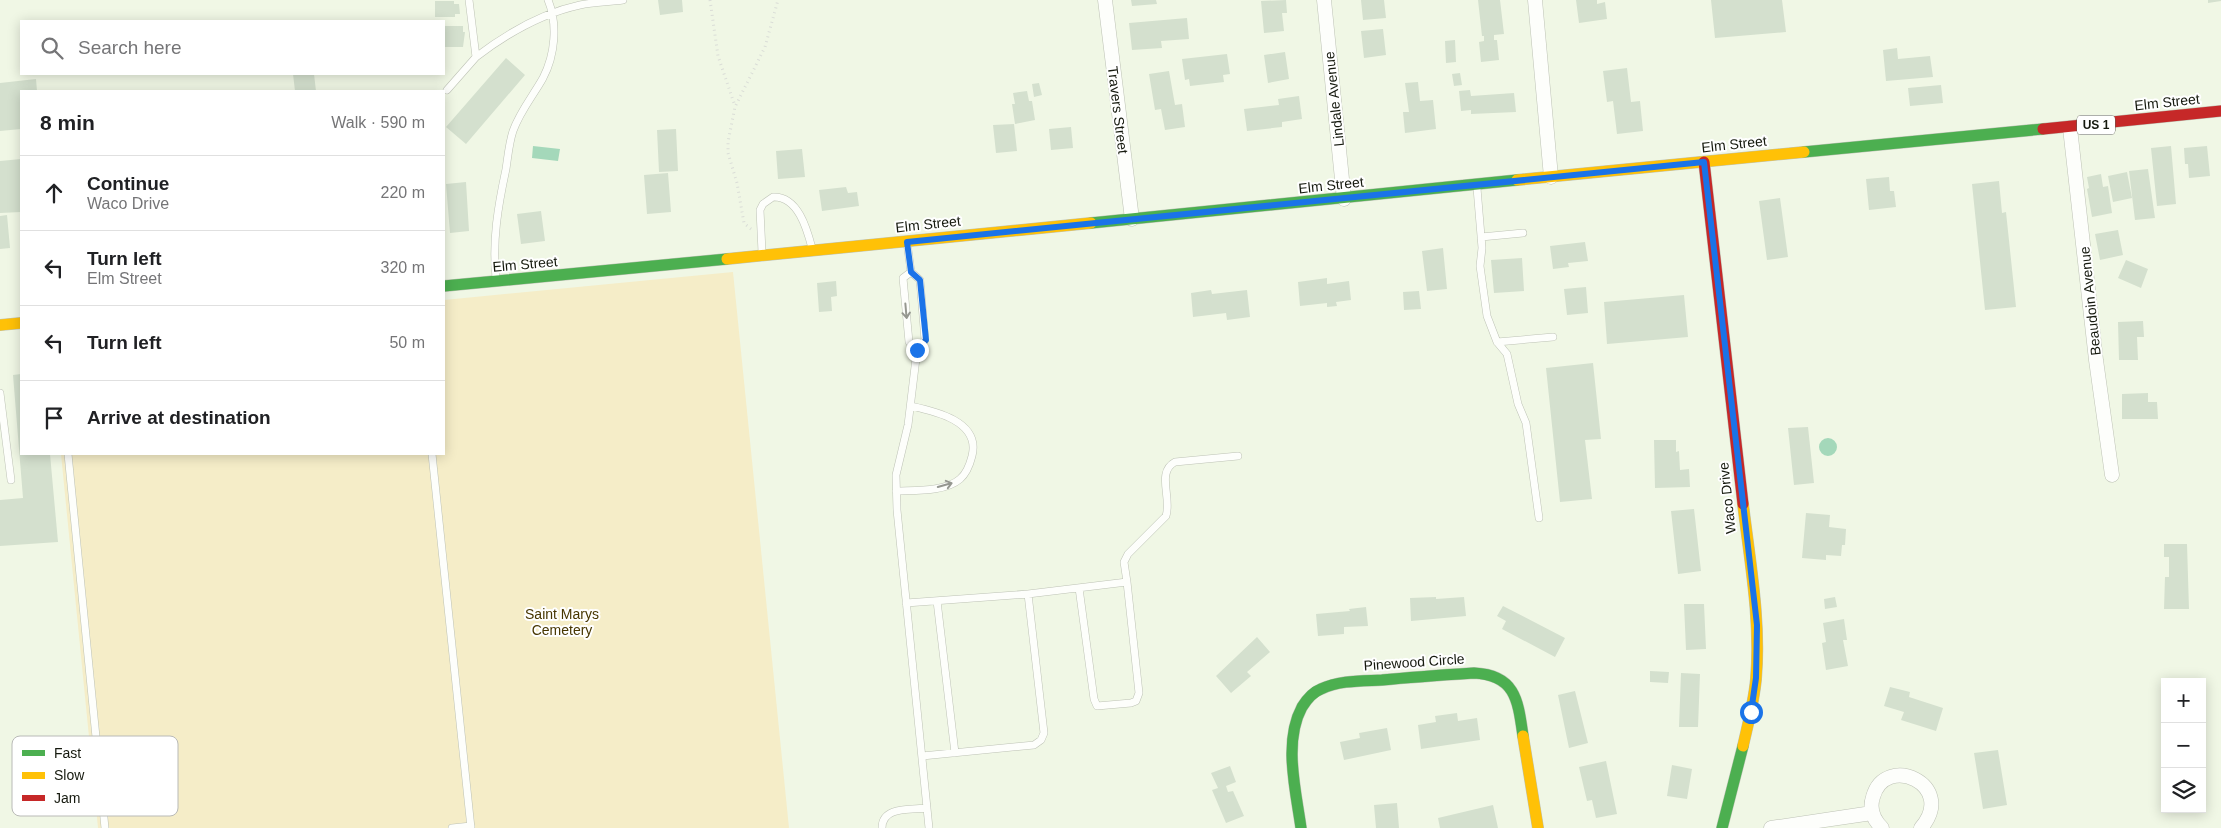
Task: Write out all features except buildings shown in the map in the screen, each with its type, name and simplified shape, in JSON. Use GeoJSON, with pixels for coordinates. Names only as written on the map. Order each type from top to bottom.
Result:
{"type":"FeatureCollection","features":[{"type":"Feature","properties":{"kind":"main road","name":"Elm Street"},"geometry":{"type":"LineString","coordinates":[[445,286],[656,267],[2221,112]]}},
{"type":"Feature","properties":{"kind":"main road","name":"Waco Drive"},"geometry":{"type":"LineString","coordinates":[[1704,162],[1757,625],[1756,678],[1751,712],[1722,828]]}},
{"type":"Feature","properties":{"kind":"main road"},"geometry":{"type":"LineString","coordinates":[[0,325],[20,323]]}},
{"type":"Feature","properties":{"kind":"main road","name":"Pinewood Circle"},"geometry":{"type":"LineString","coordinates":[[1301,828],[1294,740],[1298,717],[1305,702],[1313,694],[1332,684],[1474,673],[1484,673],[1498,678],[1511,688],[1518,701],[1538,828]]}},
{"type":"Feature","properties":{"kind":"street","name":"Travers Street"},"geometry":{"type":"LineString","coordinates":[[1105,0],[1132,219]]}},
{"type":"Feature","properties":{"kind":"street","name":"Lindale Avenue"},"geometry":{"type":"LineString","coordinates":[[1324,0],[1344,199]]}},
{"type":"Feature","properties":{"kind":"street"},"geometry":{"type":"LineString","coordinates":[[1535,0],[1551,177]]}},
{"type":"Feature","properties":{"kind":"street","name":"Beaudoin Avenue"},"geometry":{"type":"LineString","coordinates":[[2070,128],[2096,360],[2112,475]]}},
{"type":"Feature","properties":{"kind":"street"},"geometry":{"type":"LineString","coordinates":[[1882,828],[1872,813],[1873,794],[1886,779],[1905,775],[1915,778],[1923,784],[1928,792],[1931,812],[1921,828]]}},
{"type":"Feature","properties":{"kind":"street"},"geometry":{"type":"LineString","coordinates":[[1771,828],[1872,813]]}},
{"type":"Feature","properties":{"kind":"lane"},"geometry":{"type":"LineString","coordinates":[[469,0],[476,56]]}},
{"type":"Feature","properties":{"kind":"lane"},"geometry":{"type":"LineString","coordinates":[[497,281],[494,255],[496,222],[513,132],[522,111],[543,78],[554,38],[552,14],[548,0]]}},
{"type":"Feature","properties":{"kind":"lane"},"geometry":{"type":"LineString","coordinates":[[447,90],[476,56],[513,32],[552,14],[582,5],[623,0]]}},
{"type":"Feature","properties":{"kind":"lane"},"geometry":{"type":"LineString","coordinates":[[1477,185],[1481,237],[1480,266],[1487,316],[1497,342],[1507,354],[1518,404],[1526,423],[1539,518]]}},
{"type":"Feature","properties":{"kind":"lane"},"geometry":{"type":"LineString","coordinates":[[762,255],[760,219],[763,204],[773,197],[785,199],[795,208],[807,229],[813,251]]}},
{"type":"Feature","properties":{"kind":"lane"},"geometry":{"type":"LineString","coordinates":[[1481,237],[1522,233]]}},
{"type":"Feature","properties":{"kind":"lane"},"geometry":{"type":"LineString","coordinates":[[907,242],[911,272],[920,280],[926,340],[917,350],[911,406],[896,475],[896,491],[930,828]]}},
{"type":"Feature","properties":{"kind":"lane"},"geometry":{"type":"LineString","coordinates":[[911,272],[903,278],[909,342],[917,350]]}},
{"type":"Feature","properties":{"kind":"lane"},"geometry":{"type":"LineString","coordinates":[[1497,342],[1553,337]]}},
{"type":"Feature","properties":{"kind":"lane"},"geometry":{"type":"LineString","coordinates":[[0,393],[11,480]]}},
{"type":"Feature","properties":{"kind":"lane"},"geometry":{"type":"LineString","coordinates":[[896,491],[936,488],[960,480],[969,468],[973,452],[972,440],[964,428],[952,418],[938,412],[911,406]]}},
{"type":"Feature","properties":{"kind":"lane"},"geometry":{"type":"LineString","coordinates":[[68,455],[97,736]]}},
{"type":"Feature","properties":{"kind":"lane"},"geometry":{"type":"LineString","coordinates":[[432,455],[471,827],[452,828]]}},
{"type":"Feature","properties":{"kind":"lane"},"geometry":{"type":"LineString","coordinates":[[1079,588],[1094,699],[1097,706],[1136,701],[1139,693],[1124,562],[1128,554],[1166,516],[1169,509],[1165,473],[1168,466],[1175,462],[1238,456]]}},
{"type":"Feature","properties":{"kind":"lane"},"geometry":{"type":"LineString","coordinates":[[906,603],[1028,594],[1127,582]]}},
{"type":"Feature","properties":{"kind":"lane"},"geometry":{"type":"LineString","coordinates":[[922,756],[1034,745],[1042,740],[1044,733],[1028,594]]}},
{"type":"Feature","properties":{"kind":"lane"},"geometry":{"type":"LineString","coordinates":[[937,601],[955,753]]}},
{"type":"Feature","properties":{"kind":"lane"},"geometry":{"type":"LineString","coordinates":[[882,828],[883,818],[888,812],[927,808]]}},
{"type":"Feature","properties":{"kind":"path"},"geometry":{"type":"LineString","coordinates":[[710,0],[718,56],[735,107]]}},
{"type":"Feature","properties":{"kind":"path"},"geometry":{"type":"LineString","coordinates":[[760,233],[749,228],[744,222],[737,184],[728,153],[728,142],[735,107],[765,47],[778,0]]}},
{"type":"Feature","properties":{"kind":"green space","name":"Saint Marys Cemetery"},"geometry":{"type":"Polygon","coordinates":[[[733,272],[789,828],[98,828],[97,816],[178,816],[178,736],[89,736],[61,455],[445,455],[445,300],[733,272]]]}},
{"type":"Feature","properties":{"kind":"shaded area"},"geometry":{"type":"Polygon","coordinates":[[[533,146],[560,149],[558,161],[532,158],[533,146]]]}},
{"type":"Feature","properties":{"kind":"shaded area"},"geometry":{"type":"Polygon","coordinates":[[[1828,438],[1834,441],[1837,447],[1834,453],[1828,456],[1822,453],[1819,447],[1822,441],[1828,438]]]}},
{"type":"Feature","properties":{"kind":"traffic: fast"},"geometry":{"type":"LineString","coordinates":[[1804,152],[2043,129]]}},
{"type":"Feature","properties":{"kind":"traffic: fast"},"geometry":{"type":"LineString","coordinates":[[1091,223],[1517,180]]}},
{"type":"Feature","properties":{"kind":"traffic: fast"},"geometry":{"type":"LineString","coordinates":[[445,286],[727,259]]}},
{"type":"Feature","properties":{"kind":"traffic: fast"},"geometry":{"type":"LineString","coordinates":[[1301,828],[1292,767],[1293,735],[1296,721],[1306,701],[1315,692],[1328,686],[1351,681],[1474,673],[1488,675],[1499,679],[1512,692],[1519,712],[1523,736]]}},
{"type":"Feature","properties":{"kind":"traffic: fast"},"geometry":{"type":"LineString","coordinates":[[1722,828],[1743,746]]}},
{"type":"Feature","properties":{"kind":"traffic: slow"},"geometry":{"type":"LineString","coordinates":[[1517,180],[1804,152]]}},
{"type":"Feature","properties":{"kind":"traffic: slow"},"geometry":{"type":"LineString","coordinates":[[727,259],[1091,223]]}},
{"type":"Feature","properties":{"kind":"traffic: slow"},"geometry":{"type":"LineString","coordinates":[[0,325],[20,323]]}},
{"type":"Feature","properties":{"kind":"traffic: slow"},"geometry":{"type":"LineString","coordinates":[[1743,504],[1756,613],[1757,657],[1754,696],[1743,746]]}},
{"type":"Feature","properties":{"kind":"traffic: slow"},"geometry":{"type":"LineString","coordinates":[[1523,736],[1538,828]]}},
{"type":"Feature","properties":{"kind":"traffic: jam"},"geometry":{"type":"LineString","coordinates":[[2043,129],[2221,111]]}},
{"type":"Feature","properties":{"kind":"traffic: jam"},"geometry":{"type":"LineString","coordinates":[[1704,162],[1743,504]]}},
{"type":"Feature","properties":{"kind":"route"},"geometry":{"type":"LineString","coordinates":[[917,350],[926,340],[920,280],[911,272],[907,242],[1704,162],[1757,625],[1756,678],[1751,712]]}}]}
